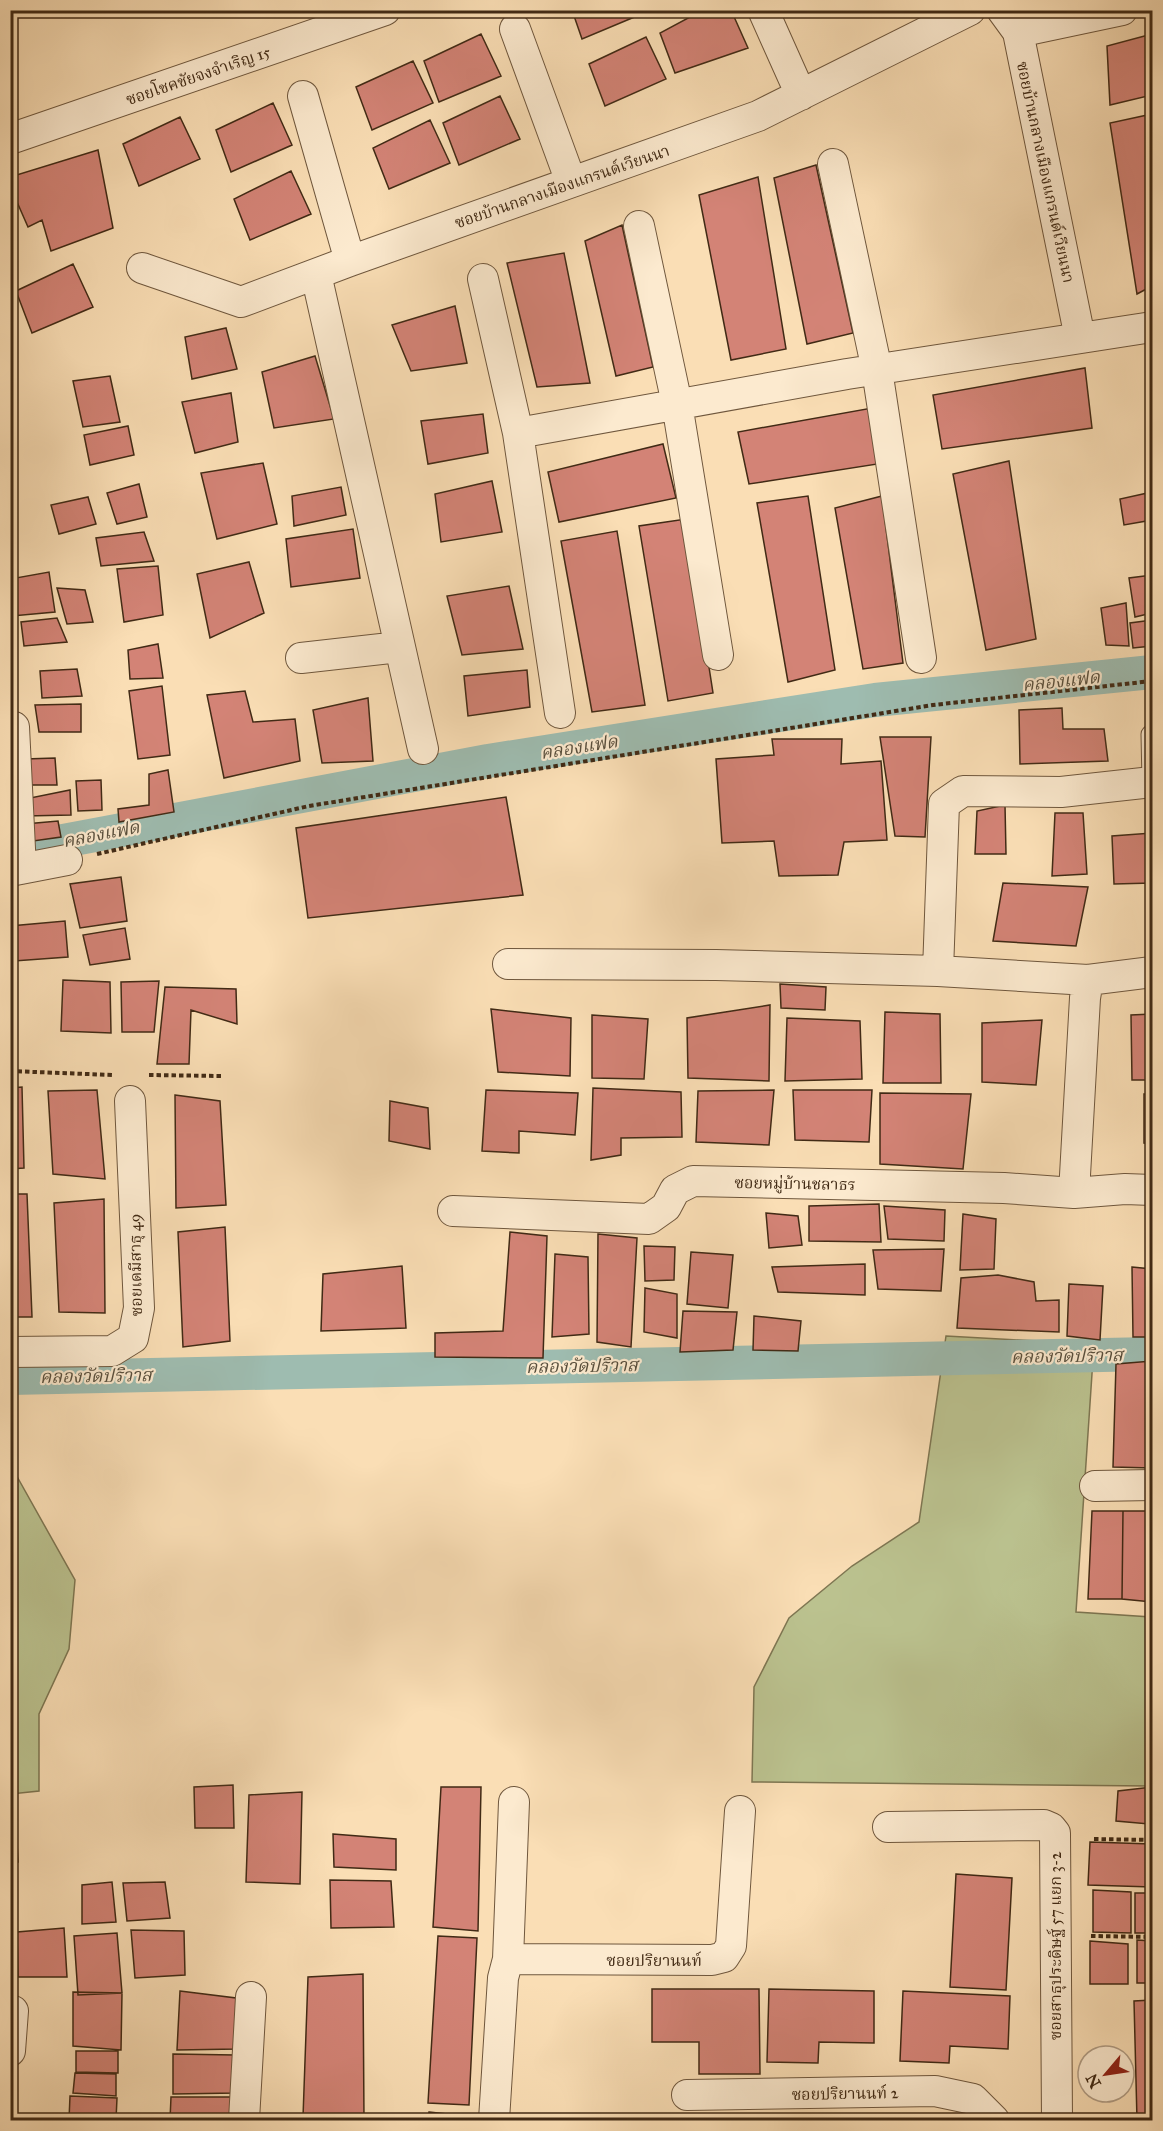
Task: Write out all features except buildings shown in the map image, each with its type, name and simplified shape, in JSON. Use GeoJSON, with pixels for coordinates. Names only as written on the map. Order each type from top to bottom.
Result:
{"type":"FeatureCollection","features":[{"type":"Feature","properties":{"kind":"street","name":"ซอยโชคชัยจงจำเริญ 15"},"geometry":{"type":"LineString","coordinates":[[10,139],[385,10]]}},
{"type":"Feature","properties":{"kind":"street"},"geometry":{"type":"LineString","coordinates":[[763,10],[801,95]]}},
{"type":"Feature","properties":{"kind":"street","name":"ซอยบ้านกลางเมืองแกรนด์เวียนนา"},"geometry":{"type":"LineString","coordinates":[[142,268],[241,302],[758,116],[970,10]]}},
{"type":"Feature","properties":{"kind":"street"},"geometry":{"type":"LineString","coordinates":[[1010,21],[1122,10]]}},
{"type":"Feature","properties":{"kind":"street","name":"ซอยบ้านกลางเมืองแกรนด์เวียนนา"},"geometry":{"type":"LineString","coordinates":[[1010,21],[1080,338]]}},
{"type":"Feature","properties":{"kind":"street"},"geometry":{"type":"LineString","coordinates":[[515,29],[571,182]]}},
{"type":"Feature","properties":{"kind":"street"},"geometry":{"type":"LineString","coordinates":[[303,96],[350,261]]}},
{"type":"Feature","properties":{"kind":"street"},"geometry":{"type":"LineString","coordinates":[[834,164],[877,370],[921,658]]}},
{"type":"Feature","properties":{"kind":"street"},"geometry":{"type":"LineString","coordinates":[[639,226],[676,404],[718,655]]}},
{"type":"Feature","properties":{"kind":"street"},"geometry":{"type":"LineString","coordinates":[[316,274],[423,749]]}},
{"type":"Feature","properties":{"kind":"street"},"geometry":{"type":"LineString","coordinates":[[483,279],[518,433],[560,712]]}},
{"type":"Feature","properties":{"kind":"street"},"geometry":{"type":"LineString","coordinates":[[518,433],[877,370],[1152,327]]}},
{"type":"Feature","properties":{"kind":"street"},"geometry":{"type":"LineString","coordinates":[[301,658],[399,647]]}},
{"type":"Feature","properties":{"kind":"street"},"geometry":{"type":"LineString","coordinates":[[14,727],[18,861],[68,860]]}},
{"type":"Feature","properties":{"kind":"street"},"geometry":{"type":"LineString","coordinates":[[938,971],[944,804],[963,791],[1061,792],[1151,782]]}},
{"type":"Feature","properties":{"kind":"street"},"geometry":{"type":"LineString","coordinates":[[508,964],[716,965],[938,971],[1088,980],[1152,972]]}},
{"type":"Feature","properties":{"kind":"street"},"geometry":{"type":"LineString","coordinates":[[1074,1193],[1085,998],[1088,980]]}},
{"type":"Feature","properties":{"kind":"street","name":"ซอยเดมีสาธุ 49"},"geometry":{"type":"LineString","coordinates":[[10,1352],[112,1351],[133,1338],[139,1308],[130,1101]]}},
{"type":"Feature","properties":{"kind":"street","name":"ซอยหมู่บ้านชลาธร"},"geometry":{"type":"LineString","coordinates":[[453,1211],[649,1219],[666,1207],[675,1190],[693,1181],[1004,1188],[1074,1193],[1125,1189],[1152,1190]]}},
{"type":"Feature","properties":{"kind":"street"},"geometry":{"type":"LineString","coordinates":[[1095,1486],[1152,1485]]}},
{"type":"Feature","properties":{"kind":"street"},"geometry":{"type":"LineString","coordinates":[[494,2121],[503,1978],[508,1959],[514,1802]]}},
{"type":"Feature","properties":{"kind":"street","name":"ซอยปริยานนท์"},"geometry":{"type":"LineString","coordinates":[[508,1959],[712,1960],[724,1957],[731,1946],[740,1811]]}},
{"type":"Feature","properties":{"kind":"street","name":"ซอยสาธุประดิษฐ์ 57 แยก 3-2"},"geometry":{"type":"LineString","coordinates":[[888,1827],[1044,1825],[1055,1833],[1056,2121]]}},
{"type":"Feature","properties":{"kind":"street"},"geometry":{"type":"LineString","coordinates":[[244,2121],[251,1997]]}},
{"type":"Feature","properties":{"kind":"street"},"geometry":{"type":"LineString","coordinates":[[10,2051],[13,2011]]}},
{"type":"Feature","properties":{"kind":"street","name":"ซอยปริยานนท์ 2"},"geometry":{"type":"LineString","coordinates":[[687,2095],[935,2091],[973,2099],[994,2121]]}},
{"type":"Feature","properties":{"kind":"lane"},"geometry":{"type":"LineString","coordinates":[[1151,782],[1149,734],[1152,731]]}},
{"type":"Feature","properties":{"kind":"path"},"geometry":{"type":"LineString","coordinates":[[68,860],[321,804],[933,705],[1152,681]]}},
{"type":"Feature","properties":{"kind":"path"},"geometry":{"type":"LineString","coordinates":[[1094,1839],[1152,1840]]}},
{"type":"Feature","properties":{"kind":"path"},"geometry":{"type":"LineString","coordinates":[[1091,1936],[1152,1936]]}},
{"type":"Feature","properties":{"kind":"green space"},"geometry":{"type":"Polygon","coordinates":[[[946,1336],[1094,1344],[1076,1612],[1151,1617],[1150,1786],[752,1782],[754,1687],[789,1618],[852,1566],[919,1522],[946,1336]]]}},
{"type":"Feature","properties":{"kind":"green space"},"geometry":{"type":"Polygon","coordinates":[[[10,1464],[75,1580],[69,1649],[39,1714],[39,1791],[11,1794],[10,1464]]]}},
{"type":"Feature","properties":{"kind":"waterway","name":"คลองแฟด"},"geometry":{"type":"LineString","coordinates":[[10,851],[488,761],[875,700],[1152,672]]}},
{"type":"Feature","properties":{"kind":"waterway","name":"คลองวัดปริวาส"},"geometry":{"type":"LineString","coordinates":[[10,1378],[1152,1354]]}}]}
